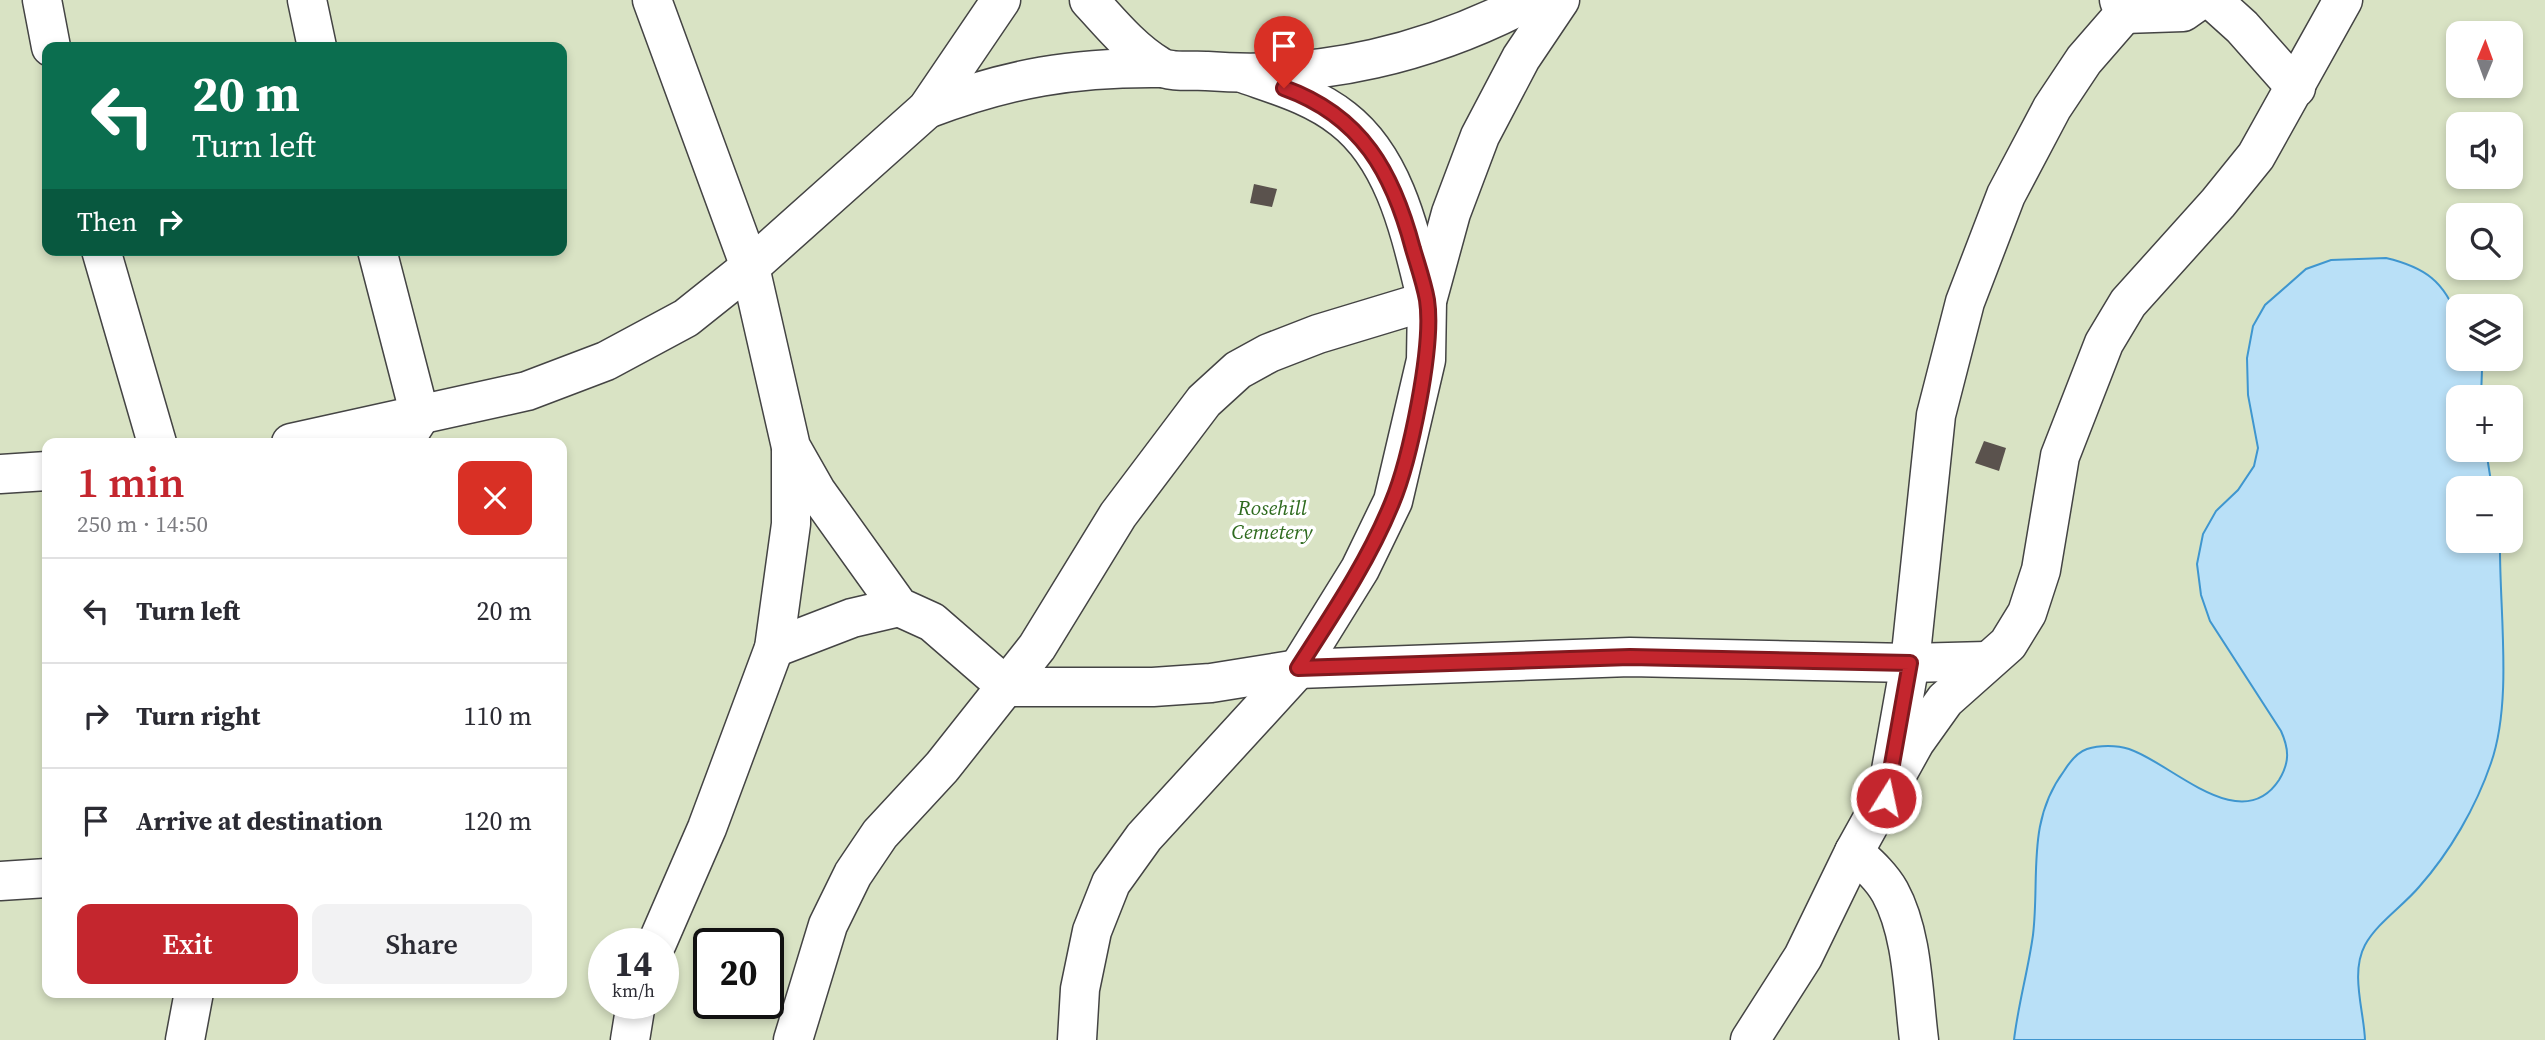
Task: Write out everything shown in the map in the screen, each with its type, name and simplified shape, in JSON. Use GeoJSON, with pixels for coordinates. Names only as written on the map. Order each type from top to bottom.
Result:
{"type":"FeatureCollection","features":[{"type":"Feature","properties":{"kind":"lane"},"geometry":{"type":"LineString","coordinates":[[42,0],[50,42]]}},
{"type":"Feature","properties":{"kind":"lane"},"geometry":{"type":"LineString","coordinates":[[307,0],[316,42]]}},
{"type":"Feature","properties":{"kind":"lane"},"geometry":{"type":"LineString","coordinates":[[652,0],[750,268],[791,447],[791,524],[774,648],[712,816],[663,928]]}},
{"type":"Feature","properties":{"kind":"lane"},"geometry":{"type":"LineString","coordinates":[[337,438],[411,430],[527,391],[606,361],[686,318],[750,268],[927,108],[1000,0]]}},
{"type":"Feature","properties":{"kind":"lane"},"geometry":{"type":"LineString","coordinates":[[1089,0],[1121,35],[1161,68]]}},
{"type":"Feature","properties":{"kind":"lane"},"geometry":{"type":"LineString","coordinates":[[927,108],[984,88],[1040,74],[1108,67],[1245,74],[1308,72],[1414,50],[1486,24],[1531,0]]}},
{"type":"Feature","properties":{"kind":"lane"},"geometry":{"type":"LineString","coordinates":[[1077,1040],[1080,989],[1091,931],[1111,883],[1144,837],[1298,668],[1360,569],[1393,501],[1426,360],[1427,301],[1451,213],[1480,136],[1521,58],[1560,0]]}},
{"type":"Feature","properties":{"kind":"lane"},"geometry":{"type":"LineString","coordinates":[[1886,798],[1910,663],[1936,415],[1965,302],[2006,195],[2052,108],[2121,7],[2183,12],[2200,0]]}},
{"type":"Feature","properties":{"kind":"lane"},"geometry":{"type":"LineString","coordinates":[[2212,0],[2242,27],[2296,88]]}},
{"type":"Feature","properties":{"kind":"lane"},"geometry":{"type":"LineString","coordinates":[[1750,1040],[1802,957],[1854,852],[1915,742],[1945,700],[2008,643],[2027,613],[2041,570],[2060,456],[2104,344],[2128,303],[2218,203],[2256,156],[2343,0]]}},
{"type":"Feature","properties":{"kind":"lane"},"geometry":{"type":"LineString","coordinates":[[1245,74],[1304,95],[1343,119],[1373,151],[1401,206],[1427,301]]}},
{"type":"Feature","properties":{"kind":"lane"},"geometry":{"type":"LineString","coordinates":[[104,256],[156,438]]}},
{"type":"Feature","properties":{"kind":"lane"},"geometry":{"type":"LineString","coordinates":[[378,256],[411,430]]}},
{"type":"Feature","properties":{"kind":"lane"},"geometry":{"type":"LineString","coordinates":[[793,1040],[828,925],[853,874],[880,834],[942,767],[1037,647],[1118,515],[1158,458],[1205,401],[1238,370],[1269,353],[1318,334],[1427,301]]}},
{"type":"Feature","properties":{"kind":"lane"},"geometry":{"type":"LineString","coordinates":[[791,447],[816,491],[899,607],[932,622],[1007,687],[1153,687],[1211,682],[1298,668],[1630,657],[1910,663],[1987,661]]}},
{"type":"Feature","properties":{"kind":"lane"},"geometry":{"type":"LineString","coordinates":[[774,648],[852,618],[899,607]]}},
{"type":"Feature","properties":{"kind":"lane"},"geometry":{"type":"LineString","coordinates":[[1854,852],[1873,869],[1890,891],[1901,922],[1919,1040]]}},
{"type":"Feature","properties":{"kind":"lane"},"geometry":{"type":"LineString","coordinates":[[0,881],[42,878]]}},
{"type":"Feature","properties":{"kind":"lane"},"geometry":{"type":"LineString","coordinates":[[185,1040],[193,998]]}},
{"type":"Feature","properties":{"kind":"lane"},"geometry":{"type":"LineString","coordinates":[[630,1040],[633,1019]]}},
{"type":"Feature","properties":{"kind":"green space","name":"Rosehill Cemetery"},"geometry":{"type":"Polygon","coordinates":[[[0,0],[2545,0],[2545,1040],[0,1040],[0,0]]]}},
{"type":"Feature","properties":{"kind":"water"},"geometry":{"type":"Polygon","coordinates":[[[2386,258],[2422,271],[2446,294],[2446,371],[2482,371],[2481,385],[2446,385],[2446,462],[2488,462],[2490,476],[2446,476],[2446,553],[2500,553],[2502,711],[2498,738],[2485,780],[2470,812],[2430,873],[2413,894],[2376,929],[2365,945],[2358,980],[2365,1040],[2014,1040],[2033,935],[2039,830],[2052,790],[2074,758],[2084,750],[2092,748],[2108,746],[2129,749],[2205,791],[2226,799],[2245,801],[2263,796],[2283,773],[2287,756],[2281,731],[2210,621],[2201,595],[2197,564],[2203,534],[2216,511],[2238,490],[2254,466],[2258,448],[2248,395],[2247,358],[2253,326],[2265,305],[2306,269],[2331,260],[2386,258]]]}},
{"type":"Feature","properties":{"kind":"building"},"geometry":{"type":"Polygon","coordinates":[[[1254,184],[1277,189],[1272,207],[1250,203],[1254,184]]]}},
{"type":"Feature","properties":{"kind":"building"},"geometry":{"type":"Polygon","coordinates":[[[1984,441],[2006,448],[1999,471],[1975,463],[1984,441]]]}},
{"type":"Feature","properties":{"kind":"route"},"geometry":{"type":"LineString","coordinates":[[1284,88],[1304,95],[1343,119],[1373,151],[1401,206],[1427,301],[1426,360],[1411,434],[1393,501],[1360,569],[1298,668],[1630,657],[1910,663],[1886,798]]}}]}
